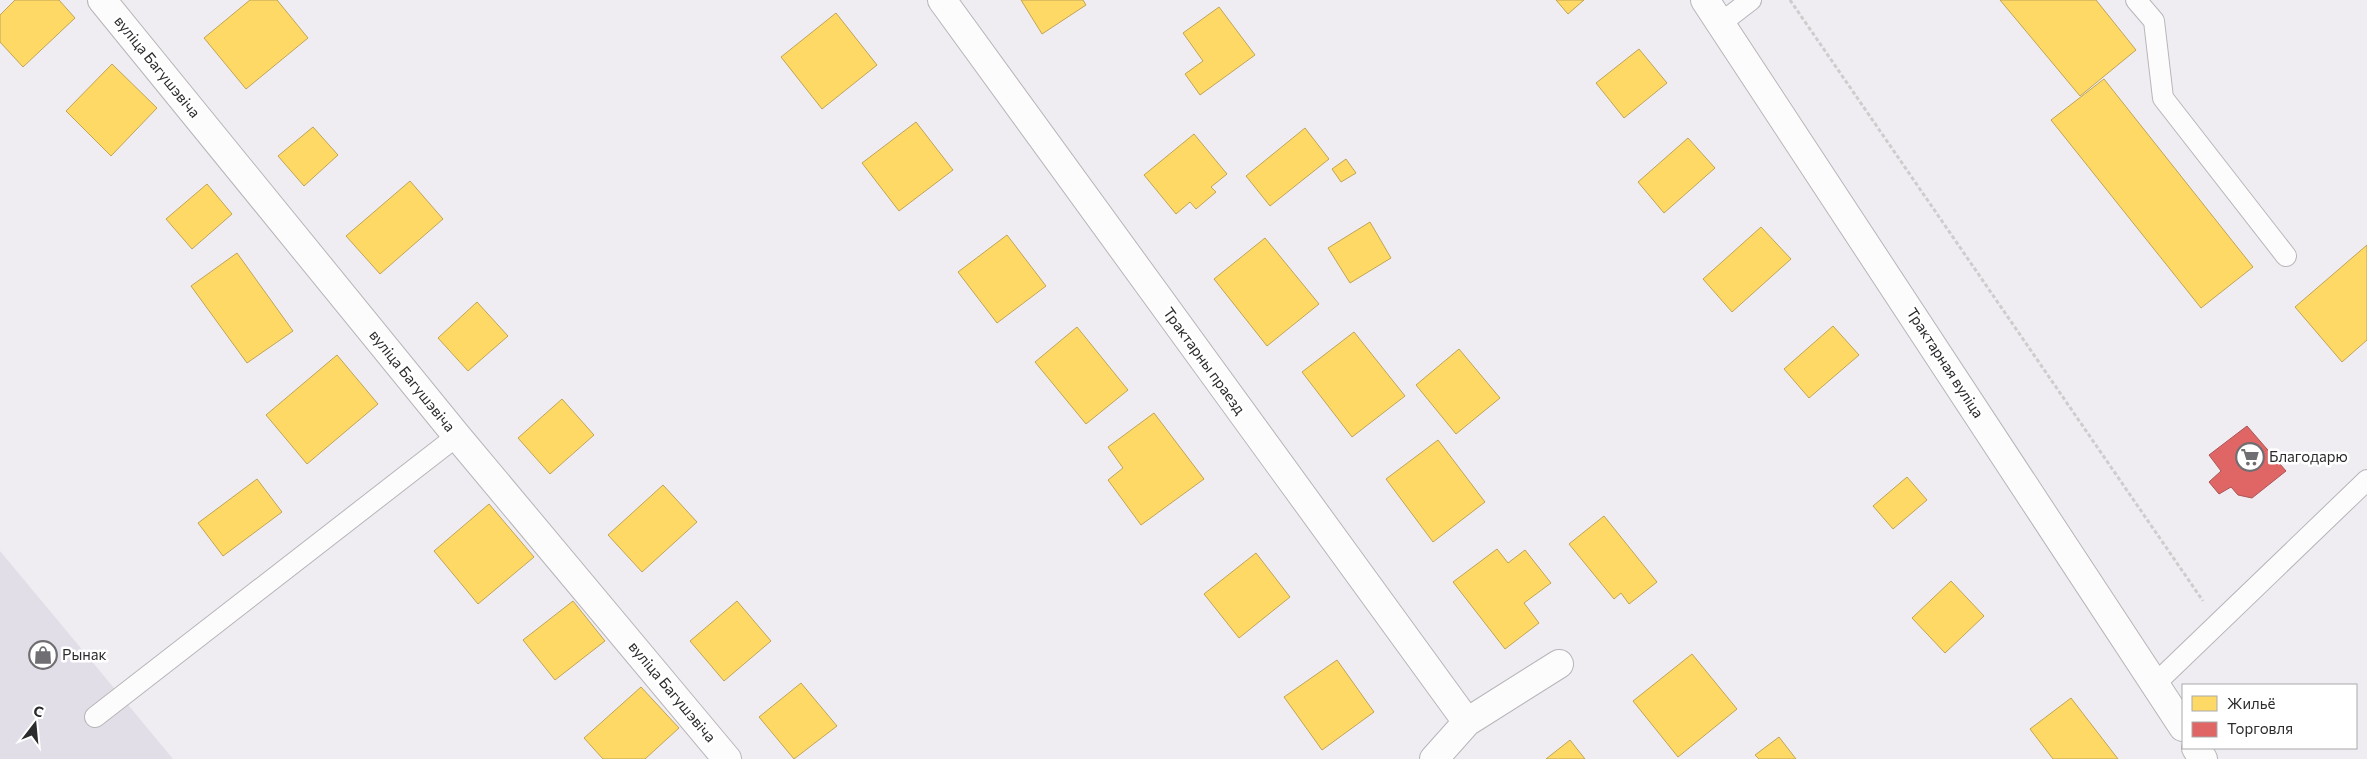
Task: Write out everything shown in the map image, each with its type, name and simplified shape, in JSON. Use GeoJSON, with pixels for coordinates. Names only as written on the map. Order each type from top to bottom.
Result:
{"type":"FeatureCollection","features":[{"type":"Feature","properties":{"kind":"street","name":"вуліца Багушэвіча"},"geometry":{"type":"LineString","coordinates":[[102,0],[457,436],[727,759]]}},
{"type":"Feature","properties":{"kind":"street","name":"Трактарны праезд"},"geometry":{"type":"LineString","coordinates":[[942,0],[1467,722]]}},
{"type":"Feature","properties":{"kind":"street","name":"Трактарная вуліца"},"geometry":{"type":"LineString","coordinates":[[1706,0],[2156,683],[2182,725]]}},
{"type":"Feature","properties":{"kind":"street"},"geometry":{"type":"LineString","coordinates":[[1434,759],[1467,722],[1560,664]]}},
{"type":"Feature","properties":{"kind":"lane"},"geometry":{"type":"LineString","coordinates":[[1721,23],[1751,0]]}},
{"type":"Feature","properties":{"kind":"lane"},"geometry":{"type":"LineString","coordinates":[[2136,0],[2154,21],[2163,98],[2286,256]]}},
{"type":"Feature","properties":{"kind":"lane"},"geometry":{"type":"LineString","coordinates":[[95,717],[457,436]]}},
{"type":"Feature","properties":{"kind":"lane"},"geometry":{"type":"LineString","coordinates":[[2156,683],[2367,480]]}},
{"type":"Feature","properties":{"kind":"path"},"geometry":{"type":"LineString","coordinates":[[1790,0],[2218,623]]}},
{"type":"Feature","properties":{"kind":"shaded area","name":"Рынак"},"geometry":{"type":"Polygon","coordinates":[[[0,551],[173,759],[0,759],[0,551]]]}},
{"type":"Feature","properties":{"kind":"building: Жильё"},"geometry":{"type":"Polygon","coordinates":[[[15,0],[59,0],[75,18],[23,67],[0,42],[0,15],[15,0]]]}},
{"type":"Feature","properties":{"kind":"building: Жильё"},"geometry":{"type":"Polygon","coordinates":[[[250,0],[277,0],[308,38],[246,89],[204,38],[250,0]]]}},
{"type":"Feature","properties":{"kind":"building: Жильё"},"geometry":{"type":"Polygon","coordinates":[[[1021,0],[1083,0],[1086,5],[1042,34],[1021,0]]]}},
{"type":"Feature","properties":{"kind":"building: Жильё"},"geometry":{"type":"Polygon","coordinates":[[[1556,0],[1584,0],[1568,14],[1556,0]]]}},
{"type":"Feature","properties":{"kind":"building: Жильё"},"geometry":{"type":"Polygon","coordinates":[[[2000,0],[2096,0],[2136,50],[2080,96],[2000,0]]]}},
{"type":"Feature","properties":{"kind":"building: Жильё"},"geometry":{"type":"Polygon","coordinates":[[[1219,7],[1255,55],[1200,95],[1185,74],[1203,61],[1183,33],[1219,7]]]}},
{"type":"Feature","properties":{"kind":"building: Жильё"},"geometry":{"type":"Polygon","coordinates":[[[836,13],[877,65],[822,109],[781,57],[836,13]]]}},
{"type":"Feature","properties":{"kind":"building: Жильё"},"geometry":{"type":"Polygon","coordinates":[[[1639,49],[1667,83],[1624,118],[1596,83],[1639,49]]]}},
{"type":"Feature","properties":{"kind":"building: Жильё"},"geometry":{"type":"Polygon","coordinates":[[[112,64],[157,108],[111,156],[66,111],[112,64]]]}},
{"type":"Feature","properties":{"kind":"building: Жильё"},"geometry":{"type":"Polygon","coordinates":[[[2104,79],[2253,267],[2201,308],[2051,120],[2104,79]]]}},
{"type":"Feature","properties":{"kind":"building: Жильё"},"geometry":{"type":"Polygon","coordinates":[[[916,122],[953,170],[899,211],[862,163],[916,122]]]}},
{"type":"Feature","properties":{"kind":"building: Жильё"},"geometry":{"type":"Polygon","coordinates":[[[313,127],[338,155],[304,186],[278,156],[313,127]]]}},
{"type":"Feature","properties":{"kind":"building: Жильё"},"geometry":{"type":"Polygon","coordinates":[[[1305,128],[1329,159],[1270,206],[1246,176],[1305,128]]]}},
{"type":"Feature","properties":{"kind":"building: Жильё"},"geometry":{"type":"Polygon","coordinates":[[[1194,134],[1227,174],[1211,187],[1216,192],[1196,209],[1190,202],[1176,214],[1144,175],[1194,134]]]}},
{"type":"Feature","properties":{"kind":"building: Жильё"},"geometry":{"type":"Polygon","coordinates":[[[1688,138],[1715,168],[1664,213],[1638,182],[1688,138]]]}},
{"type":"Feature","properties":{"kind":"building: Жильё"},"geometry":{"type":"Polygon","coordinates":[[[1346,159],[1356,173],[1341,182],[1332,169],[1346,159]]]}},
{"type":"Feature","properties":{"kind":"building: Жильё"},"geometry":{"type":"Polygon","coordinates":[[[410,181],[443,219],[380,274],[346,236],[410,181]]]}},
{"type":"Feature","properties":{"kind":"building: Жильё"},"geometry":{"type":"Polygon","coordinates":[[[207,184],[232,214],[192,249],[166,219],[207,184]]]}},
{"type":"Feature","properties":{"kind":"building: Жильё"},"geometry":{"type":"Polygon","coordinates":[[[1370,222],[1391,258],[1350,283],[1328,248],[1370,222]]]}},
{"type":"Feature","properties":{"kind":"building: Жильё"},"geometry":{"type":"Polygon","coordinates":[[[1761,227],[1791,259],[1732,312],[1703,279],[1761,227]]]}},
{"type":"Feature","properties":{"kind":"building: Жильё"},"geometry":{"type":"Polygon","coordinates":[[[1007,235],[1046,286],[997,323],[958,272],[1007,235]]]}},
{"type":"Feature","properties":{"kind":"building: Жильё"},"geometry":{"type":"Polygon","coordinates":[[[1265,238],[1319,304],[1267,346],[1214,279],[1265,238]]]}},
{"type":"Feature","properties":{"kind":"building: Жильё"},"geometry":{"type":"Polygon","coordinates":[[[2367,245],[2367,340],[2342,362],[2295,307],[2367,245]]]}},
{"type":"Feature","properties":{"kind":"building: Жильё"},"geometry":{"type":"Polygon","coordinates":[[[237,253],[293,331],[247,363],[191,286],[237,253]]]}},
{"type":"Feature","properties":{"kind":"building: Жильё"},"geometry":{"type":"Polygon","coordinates":[[[477,302],[508,336],[468,371],[438,338],[477,302]]]}},
{"type":"Feature","properties":{"kind":"building: Жильё"},"geometry":{"type":"Polygon","coordinates":[[[1833,326],[1859,355],[1809,398],[1784,369],[1833,326]]]}},
{"type":"Feature","properties":{"kind":"building: Жильё"},"geometry":{"type":"Polygon","coordinates":[[[1077,327],[1128,390],[1086,424],[1035,362],[1077,327]]]}},
{"type":"Feature","properties":{"kind":"building: Жильё"},"geometry":{"type":"Polygon","coordinates":[[[1354,332],[1405,396],[1352,437],[1302,372],[1354,332]]]}},
{"type":"Feature","properties":{"kind":"building: Жильё"},"geometry":{"type":"Polygon","coordinates":[[[1459,349],[1500,398],[1456,434],[1416,385],[1459,349]]]}},
{"type":"Feature","properties":{"kind":"building: Жильё"},"geometry":{"type":"Polygon","coordinates":[[[337,355],[378,404],[307,464],[266,415],[337,355]]]}},
{"type":"Feature","properties":{"kind":"building: Жильё"},"geometry":{"type":"Polygon","coordinates":[[[562,399],[594,435],[550,474],[518,438],[562,399]]]}},
{"type":"Feature","properties":{"kind":"building: Жильё"},"geometry":{"type":"Polygon","coordinates":[[[1154,413],[1204,479],[1141,525],[1108,480],[1123,468],[1108,447],[1154,413]]]}},
{"type":"Feature","properties":{"kind":"building: Жильё"},"geometry":{"type":"Polygon","coordinates":[[[1438,440],[1485,502],[1433,542],[1386,479],[1438,440]]]}},
{"type":"Feature","properties":{"kind":"building: Жильё"},"geometry":{"type":"Polygon","coordinates":[[[1907,477],[1927,500],[1893,529],[1873,506],[1907,477]]]}},
{"type":"Feature","properties":{"kind":"building: Жильё"},"geometry":{"type":"Polygon","coordinates":[[[257,479],[282,512],[223,556],[198,523],[257,479]]]}},
{"type":"Feature","properties":{"kind":"building: Жильё"},"geometry":{"type":"Polygon","coordinates":[[[663,485],[697,522],[642,572],[608,535],[663,485]]]}},
{"type":"Feature","properties":{"kind":"building: Жильё"},"geometry":{"type":"Polygon","coordinates":[[[489,504],[534,557],[478,604],[434,551],[489,504]]]}},
{"type":"Feature","properties":{"kind":"building: Жильё"},"geometry":{"type":"Polygon","coordinates":[[[1604,516],[1657,582],[1629,604],[1621,593],[1614,599],[1569,544],[1604,516]]]}},
{"type":"Feature","properties":{"kind":"building: Жильё"},"geometry":{"type":"Polygon","coordinates":[[[1497,549],[1508,563],[1525,550],[1551,583],[1524,603],[1539,623],[1505,649],[1453,582],[1497,549]]]}},
{"type":"Feature","properties":{"kind":"building: Жильё"},"geometry":{"type":"Polygon","coordinates":[[[1256,553],[1290,597],[1239,638],[1204,594],[1256,553]]]}},
{"type":"Feature","properties":{"kind":"building: Жильё"},"geometry":{"type":"Polygon","coordinates":[[[1951,581],[1984,616],[1945,653],[1912,618],[1951,581]]]}},
{"type":"Feature","properties":{"kind":"building: Жильё"},"geometry":{"type":"Polygon","coordinates":[[[573,601],[605,641],[555,680],[523,640],[573,601]]]}},
{"type":"Feature","properties":{"kind":"building: Жильё"},"geometry":{"type":"Polygon","coordinates":[[[737,601],[771,641],[724,681],[690,641],[737,601]]]}},
{"type":"Feature","properties":{"kind":"building: Жильё"},"geometry":{"type":"Polygon","coordinates":[[[1692,654],[1737,709],[1678,757],[1633,701],[1692,654]]]}},
{"type":"Feature","properties":{"kind":"building: Жильё"},"geometry":{"type":"Polygon","coordinates":[[[1337,660],[1374,712],[1322,750],[1284,697],[1337,660]]]}},
{"type":"Feature","properties":{"kind":"building: Жильё"},"geometry":{"type":"Polygon","coordinates":[[[801,683],[837,726],[794,759],[759,717],[801,683]]]}},
{"type":"Feature","properties":{"kind":"building: Жильё"},"geometry":{"type":"Polygon","coordinates":[[[641,687],[679,728],[645,759],[603,759],[584,738],[641,687]]]}},
{"type":"Feature","properties":{"kind":"building: Жильё"},"geometry":{"type":"Polygon","coordinates":[[[2071,698],[2118,759],[2053,759],[2030,729],[2071,698]]]}},
{"type":"Feature","properties":{"kind":"building: Жильё"},"geometry":{"type":"Polygon","coordinates":[[[1779,737],[1796,759],[1759,759],[1755,755],[1779,737]]]}},
{"type":"Feature","properties":{"kind":"building: Жильё"},"geometry":{"type":"Polygon","coordinates":[[[1570,740],[1585,759],[1546,759],[1570,740]]]}},
{"type":"Feature","properties":{"kind":"building: Торговля"},"geometry":{"type":"Polygon","coordinates":[[[2247,426],[2286,471],[2252,498],[2238,495],[2231,487],[2219,494],[2209,482],[2221,471],[2209,455],[2247,426]]]}},
{"type":"Feature","properties":{"kind":"place","name":"Благодарю"},"geometry":{"type":"Point","coordinates":[2250,457]}},
{"type":"Feature","properties":{"kind":"place","name":"Рынак"},"geometry":{"type":"Point","coordinates":[43,655]}}]}
